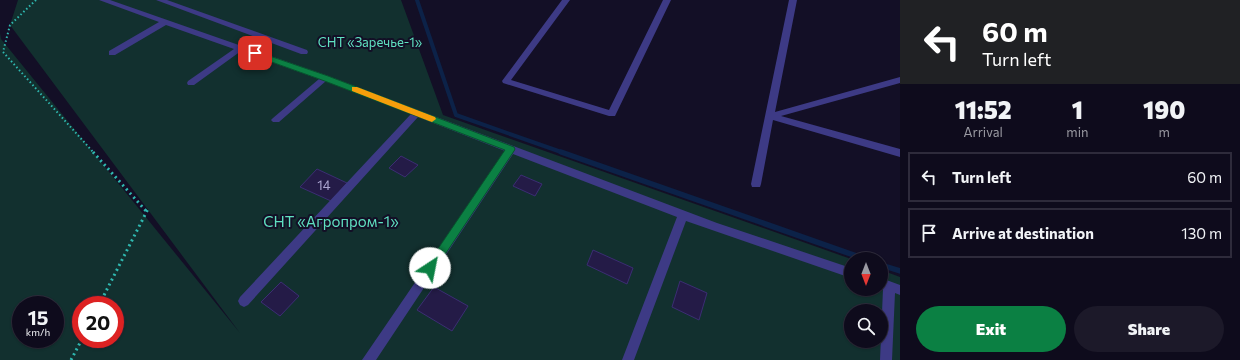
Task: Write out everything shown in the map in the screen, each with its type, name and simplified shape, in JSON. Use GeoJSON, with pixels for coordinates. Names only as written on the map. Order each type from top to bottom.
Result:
{"type":"FeatureCollection","features":[{"type":"Feature","properties":{"kind":"lane"},"geometry":{"type":"LineString","coordinates":[[103,0],[325,78],[683,215],[844,271]]}},
{"type":"Feature","properties":{"kind":"lane"},"geometry":{"type":"LineString","coordinates":[[160,0],[304,52]]}},
{"type":"Feature","properties":{"kind":"lane"},"geometry":{"type":"LineString","coordinates":[[566,0],[506,81],[612,114],[667,0]]}},
{"type":"Feature","properties":{"kind":"lane"},"geometry":{"type":"LineString","coordinates":[[756,184],[793,0]]}},
{"type":"Feature","properties":{"kind":"lane"},"geometry":{"type":"LineString","coordinates":[[112,53],[165,22]]}},
{"type":"Feature","properties":{"kind":"lane"},"geometry":{"type":"LineString","coordinates":[[191,83],[240,48]]}},
{"type":"Feature","properties":{"kind":"lane"},"geometry":{"type":"LineString","coordinates":[[276,120],[325,78]]}},
{"type":"Feature","properties":{"kind":"lane"},"geometry":{"type":"LineString","coordinates":[[770,116],[900,80]]}},
{"type":"Feature","properties":{"kind":"lane"},"geometry":{"type":"LineString","coordinates":[[244,301],[417,113]]}},
{"type":"Feature","properties":{"kind":"lane"},"geometry":{"type":"LineString","coordinates":[[770,116],[900,153]]}},
{"type":"Feature","properties":{"kind":"lane"},"geometry":{"type":"LineString","coordinates":[[368,360],[511,149]]}},
{"type":"Feature","properties":{"kind":"lane"},"geometry":{"type":"LineString","coordinates":[[628,360],[683,215]]}},
{"type":"Feature","properties":{"kind":"lane"},"geometry":{"type":"LineString","coordinates":[[886,360],[890,286]]}},
{"type":"Feature","properties":{"kind":"path"},"geometry":{"type":"LineString","coordinates":[[36,0],[10,25],[3,52],[147,211],[104,296]]}},
{"type":"Feature","properties":{"kind":"path"},"geometry":{"type":"LineString","coordinates":[[71,360],[77,348]]}},
{"type":"Feature","properties":{"kind":"green space","name":"СНТ «Агропром-1»"},"geometry":{"type":"Polygon","coordinates":[[[18,0],[401,0],[443,115],[844,257],[844,296],[888,296],[888,273],[900,277],[900,360],[0,360],[0,33],[1,39],[240,333],[10,25],[18,0]]]}},
{"type":"Feature","properties":{"kind":"building"},"geometry":{"type":"Polygon","coordinates":[[[401,156],[418,165],[405,177],[389,168],[401,156]]]}},
{"type":"Feature","properties":{"kind":"building"},"geometry":{"type":"Polygon","coordinates":[[[317,169],[347,183],[331,201],[300,187],[317,169]]]}},
{"type":"Feature","properties":{"kind":"building"},"geometry":{"type":"Polygon","coordinates":[[[521,175],[542,184],[535,196],[513,186],[521,175]]]}},
{"type":"Feature","properties":{"kind":"building"},"geometry":{"type":"Polygon","coordinates":[[[593,250],[633,268],[627,284],[587,265],[593,250]]]}},
{"type":"Feature","properties":{"kind":"building"},"geometry":{"type":"Polygon","coordinates":[[[680,281],[707,293],[699,320],[672,307],[680,281]]]}},
{"type":"Feature","properties":{"kind":"building"},"geometry":{"type":"Polygon","coordinates":[[[281,282],[299,296],[280,316],[261,302],[281,282]]]}},
{"type":"Feature","properties":{"kind":"building"},"geometry":{"type":"Polygon","coordinates":[[[434,287],[468,306],[452,331],[417,310],[434,287]]]}},
{"type":"Feature","properties":{"kind":"waterway"},"geometry":{"type":"LineString","coordinates":[[417,0],[456,115],[564,153]]}},
{"type":"Feature","properties":{"kind":"waterway"},"geometry":{"type":"LineString","coordinates":[[561,152],[845,252]]}},
{"type":"Feature","properties":{"kind":"waterway"},"geometry":{"type":"LineString","coordinates":[[888,267],[900,271]]}},
{"type":"Feature","properties":{"kind":"slow traffic"},"geometry":{"type":"LineString","coordinates":[[354,89],[432,119]]}},
{"type":"Feature","properties":{"kind":"route"},"geometry":{"type":"LineString","coordinates":[[255,53],[511,149],[430,268]]}},
{"type":"Feature","properties":{"kind":"park label","name":"СНТ «Заречье-1»"},"geometry":{"type":"Point","coordinates":[370,42]}}]}
